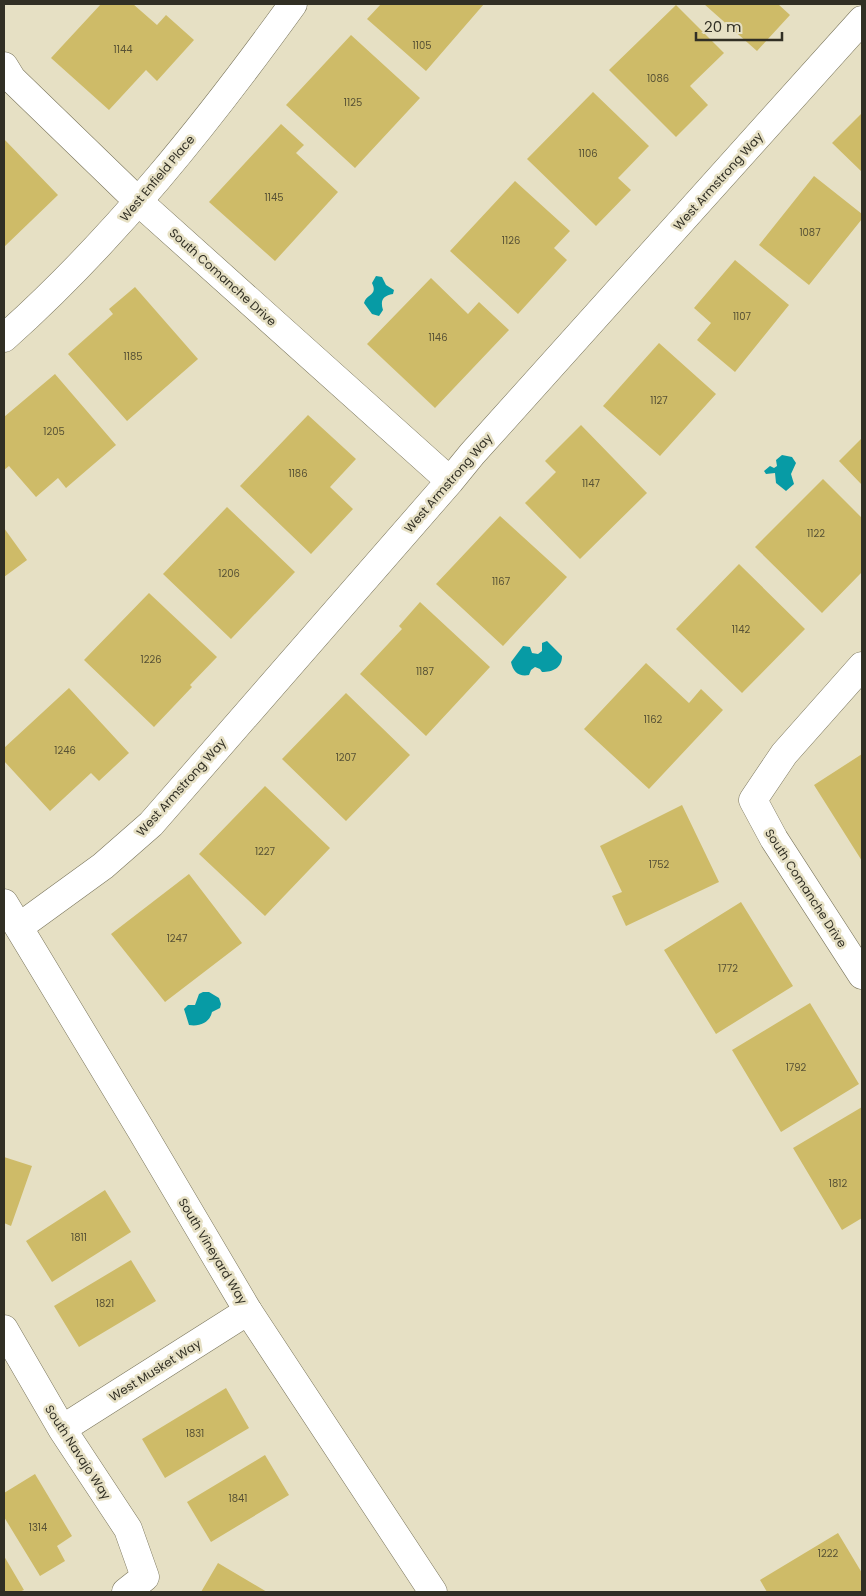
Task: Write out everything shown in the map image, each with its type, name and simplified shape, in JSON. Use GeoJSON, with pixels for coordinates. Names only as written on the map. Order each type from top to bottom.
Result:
{"type":"FeatureCollection","features":[{"type":"Feature","properties":{"kind":"street","name":"West Enfield Place"},"geometry":{"type":"LineString","coordinates":[[4,338],[36,309],[139,202],[255,56],[293,4]]}},
{"type":"Feature","properties":{"kind":"street","name":"West Armstrong Way"},"geometry":{"type":"LineString","coordinates":[[19,928],[103,866],[151,824],[472,454],[862,20]]}},
{"type":"Feature","properties":{"kind":"street","name":"South Comanche Drive"},"geometry":{"type":"LineString","coordinates":[[4,66],[12,79],[139,202],[450,481]]}},
{"type":"Feature","properties":{"kind":"street","name":"South Comanche Drive"},"geometry":{"type":"LineString","coordinates":[[862,666],[784,754],[753,800],[774,839],[862,974]]}},
{"type":"Feature","properties":{"kind":"street","name":"South Vineyard Way"},"geometry":{"type":"LineString","coordinates":[[4,903],[248,1311],[433,1592]]}},
{"type":"Feature","properties":{"kind":"street","name":"West Musket Way"},"geometry":{"type":"LineString","coordinates":[[62,1429],[248,1311]]}},
{"type":"Feature","properties":{"kind":"street","name":"South Navajo Way"},"geometry":{"type":"LineString","coordinates":[[4,1329],[62,1429],[128,1529],[136,1585]]}},
{"type":"Feature","properties":{"kind":"water"},"geometry":{"type":"Polygon","coordinates":[[[376,276],[382,277],[386,285],[394,290],[393,294],[383,299],[383,310],[379,316],[372,314],[364,303],[374,290],[372,283],[376,276]]]}},
{"type":"Feature","properties":{"kind":"water"},"geometry":{"type":"Polygon","coordinates":[[[782,455],[792,457],[796,463],[791,474],[794,484],[786,491],[776,483],[775,473],[766,474],[764,471],[770,466],[774,468],[777,466],[776,460],[782,455]]]}},
{"type":"Feature","properties":{"kind":"water"},"geometry":{"type":"Polygon","coordinates":[[[547,641],[562,656],[562,660],[556,669],[542,672],[535,667],[529,675],[525,675],[519,674],[513,669],[511,662],[523,646],[530,647],[532,653],[538,654],[542,651],[542,643],[547,641]]]}},
{"type":"Feature","properties":{"kind":"water"},"geometry":{"type":"Polygon","coordinates":[[[209,992],[219,998],[220,1008],[212,1012],[209,1019],[204,1023],[189,1025],[184,1009],[188,1005],[195,1005],[199,994],[209,992]]]}},
{"type":"Feature","properties":{"kind":"building"},"geometry":{"type":"Polygon","coordinates":[[[101,4],[133,4],[157,25],[166,15],[194,40],[157,81],[146,70],[109,110],[51,58],[101,4]]]}},
{"type":"Feature","properties":{"kind":"building"},"geometry":{"type":"Polygon","coordinates":[[[381,4],[484,4],[426,71],[367,19],[381,4]]]}},
{"type":"Feature","properties":{"kind":"building"},"geometry":{"type":"Polygon","coordinates":[[[704,4],[778,4],[790,15],[757,51],[704,4]]]}},
{"type":"Feature","properties":{"kind":"building"},"geometry":{"type":"Polygon","coordinates":[[[676,5],[724,53],[690,86],[708,105],[676,137],[609,70],[676,5]]]}},
{"type":"Feature","properties":{"kind":"building"},"geometry":{"type":"Polygon","coordinates":[[[351,35],[420,98],[355,168],[286,105],[351,35]]]}},
{"type":"Feature","properties":{"kind":"building"},"geometry":{"type":"Polygon","coordinates":[[[593,92],[649,146],[618,178],[631,190],[596,226],[527,159],[593,92]]]}},
{"type":"Feature","properties":{"kind":"building"},"geometry":{"type":"Polygon","coordinates":[[[862,113],[862,172],[832,143],[862,113]]]}},
{"type":"Feature","properties":{"kind":"building"},"geometry":{"type":"Polygon","coordinates":[[[281,124],[304,145],[296,153],[338,192],[275,261],[209,202],[281,124]]]}},
{"type":"Feature","properties":{"kind":"building"},"geometry":{"type":"Polygon","coordinates":[[[4,139],[58,195],[4,247],[4,139]]]}},
{"type":"Feature","properties":{"kind":"building"},"geometry":{"type":"Polygon","coordinates":[[[814,176],[862,214],[862,219],[809,285],[759,245],[814,176]]]}},
{"type":"Feature","properties":{"kind":"building"},"geometry":{"type":"Polygon","coordinates":[[[515,181],[570,231],[554,248],[567,260],[518,314],[450,251],[515,181]]]}},
{"type":"Feature","properties":{"kind":"building"},"geometry":{"type":"Polygon","coordinates":[[[735,260],[789,305],[735,372],[697,340],[711,323],[694,308],[735,260]]]}},
{"type":"Feature","properties":{"kind":"building"},"geometry":{"type":"Polygon","coordinates":[[[431,278],[468,314],[479,302],[509,330],[435,408],[367,344],[431,278]]]}},
{"type":"Feature","properties":{"kind":"building"},"geometry":{"type":"Polygon","coordinates":[[[135,287],[198,359],[127,421],[68,354],[113,314],[109,309],[135,287]]]}},
{"type":"Feature","properties":{"kind":"building"},"geometry":{"type":"Polygon","coordinates":[[[659,343],[716,394],[660,456],[603,406],[659,343]]]}},
{"type":"Feature","properties":{"kind":"building"},"geometry":{"type":"Polygon","coordinates":[[[55,374],[116,445],[66,488],[58,478],[36,497],[9,466],[4,470],[4,417],[55,374]]]}},
{"type":"Feature","properties":{"kind":"building"},"geometry":{"type":"Polygon","coordinates":[[[308,415],[356,459],[330,487],[353,509],[311,554],[240,486],[308,415]]]}},
{"type":"Feature","properties":{"kind":"building"},"geometry":{"type":"Polygon","coordinates":[[[581,425],[647,493],[580,559],[525,503],[556,472],[545,461],[581,425]]]}},
{"type":"Feature","properties":{"kind":"building"},"geometry":{"type":"Polygon","coordinates":[[[862,438],[862,485],[839,461],[862,438]]]}},
{"type":"Feature","properties":{"kind":"building"},"geometry":{"type":"Polygon","coordinates":[[[823,479],[862,518],[862,572],[822,613],[755,547],[823,479]]]}},
{"type":"Feature","properties":{"kind":"building"},"geometry":{"type":"Polygon","coordinates":[[[227,507],[295,572],[231,639],[163,574],[227,507]]]}},
{"type":"Feature","properties":{"kind":"building"},"geometry":{"type":"Polygon","coordinates":[[[500,516],[567,577],[503,646],[436,584],[500,516]]]}},
{"type":"Feature","properties":{"kind":"building"},"geometry":{"type":"Polygon","coordinates":[[[4,528],[27,560],[4,577],[4,528]]]}},
{"type":"Feature","properties":{"kind":"building"},"geometry":{"type":"Polygon","coordinates":[[[739,564],[805,629],[742,693],[676,629],[739,564]]]}},
{"type":"Feature","properties":{"kind":"building"},"geometry":{"type":"Polygon","coordinates":[[[149,593],[217,657],[154,727],[84,660],[149,593]]]}},
{"type":"Feature","properties":{"kind":"building"},"geometry":{"type":"Polygon","coordinates":[[[420,602],[490,667],[426,736],[360,674],[402,629],[399,626],[420,602]]]}},
{"type":"Feature","properties":{"kind":"building"},"geometry":{"type":"Polygon","coordinates":[[[646,663],[689,703],[701,689],[723,710],[649,789],[584,729],[646,663]]]}},
{"type":"Feature","properties":{"kind":"building"},"geometry":{"type":"Polygon","coordinates":[[[69,688],[129,753],[99,781],[91,773],[50,811],[4,761],[4,748],[69,688]]]}},
{"type":"Feature","properties":{"kind":"building"},"geometry":{"type":"Polygon","coordinates":[[[346,693],[410,755],[346,821],[282,759],[346,693]]]}},
{"type":"Feature","properties":{"kind":"building"},"geometry":{"type":"Polygon","coordinates":[[[862,754],[862,861],[814,785],[862,754]]]}},
{"type":"Feature","properties":{"kind":"building"},"geometry":{"type":"Polygon","coordinates":[[[265,786],[330,848],[265,916],[199,854],[265,786]]]}},
{"type":"Feature","properties":{"kind":"building"},"geometry":{"type":"Polygon","coordinates":[[[682,805],[719,882],[626,926],[612,896],[622,892],[600,846],[682,805]]]}},
{"type":"Feature","properties":{"kind":"building"},"geometry":{"type":"Polygon","coordinates":[[[189,874],[242,943],[165,1002],[111,934],[189,874]]]}},
{"type":"Feature","properties":{"kind":"building"},"geometry":{"type":"Polygon","coordinates":[[[741,902],[793,986],[716,1034],[664,950],[741,902]]]}},
{"type":"Feature","properties":{"kind":"building"},"geometry":{"type":"Polygon","coordinates":[[[810,1003],[859,1084],[781,1132],[732,1050],[810,1003]]]}},
{"type":"Feature","properties":{"kind":"building"},"geometry":{"type":"Polygon","coordinates":[[[862,1107],[862,1218],[842,1230],[793,1148],[862,1107]]]}},
{"type":"Feature","properties":{"kind":"building"},"geometry":{"type":"Polygon","coordinates":[[[4,1157],[32,1166],[11,1226],[4,1223],[4,1157]]]}},
{"type":"Feature","properties":{"kind":"building"},"geometry":{"type":"Polygon","coordinates":[[[105,1190],[131,1232],[52,1282],[26,1241],[105,1190]]]}},
{"type":"Feature","properties":{"kind":"building"},"geometry":{"type":"Polygon","coordinates":[[[131,1260],[156,1301],[79,1347],[54,1306],[131,1260]]]}},
{"type":"Feature","properties":{"kind":"building"},"geometry":{"type":"Polygon","coordinates":[[[226,1388],[249,1428],[165,1478],[142,1439],[226,1388]]]}},
{"type":"Feature","properties":{"kind":"building"},"geometry":{"type":"Polygon","coordinates":[[[265,1455],[289,1495],[211,1542],[187,1502],[265,1455]]]}},
{"type":"Feature","properties":{"kind":"building"},"geometry":{"type":"Polygon","coordinates":[[[35,1474],[72,1536],[57,1546],[65,1561],[40,1576],[4,1517],[4,1493],[35,1474]]]}},
{"type":"Feature","properties":{"kind":"building"},"geometry":{"type":"Polygon","coordinates":[[[838,1533],[862,1573],[862,1592],[767,1592],[760,1580],[838,1533]]]}},
{"type":"Feature","properties":{"kind":"building"},"geometry":{"type":"Polygon","coordinates":[[[4,1556],[24,1590],[4,1592],[4,1556]]]}},
{"type":"Feature","properties":{"kind":"building"},"geometry":{"type":"Polygon","coordinates":[[[218,1563],[267,1592],[201,1592],[218,1563]]]}}]}
